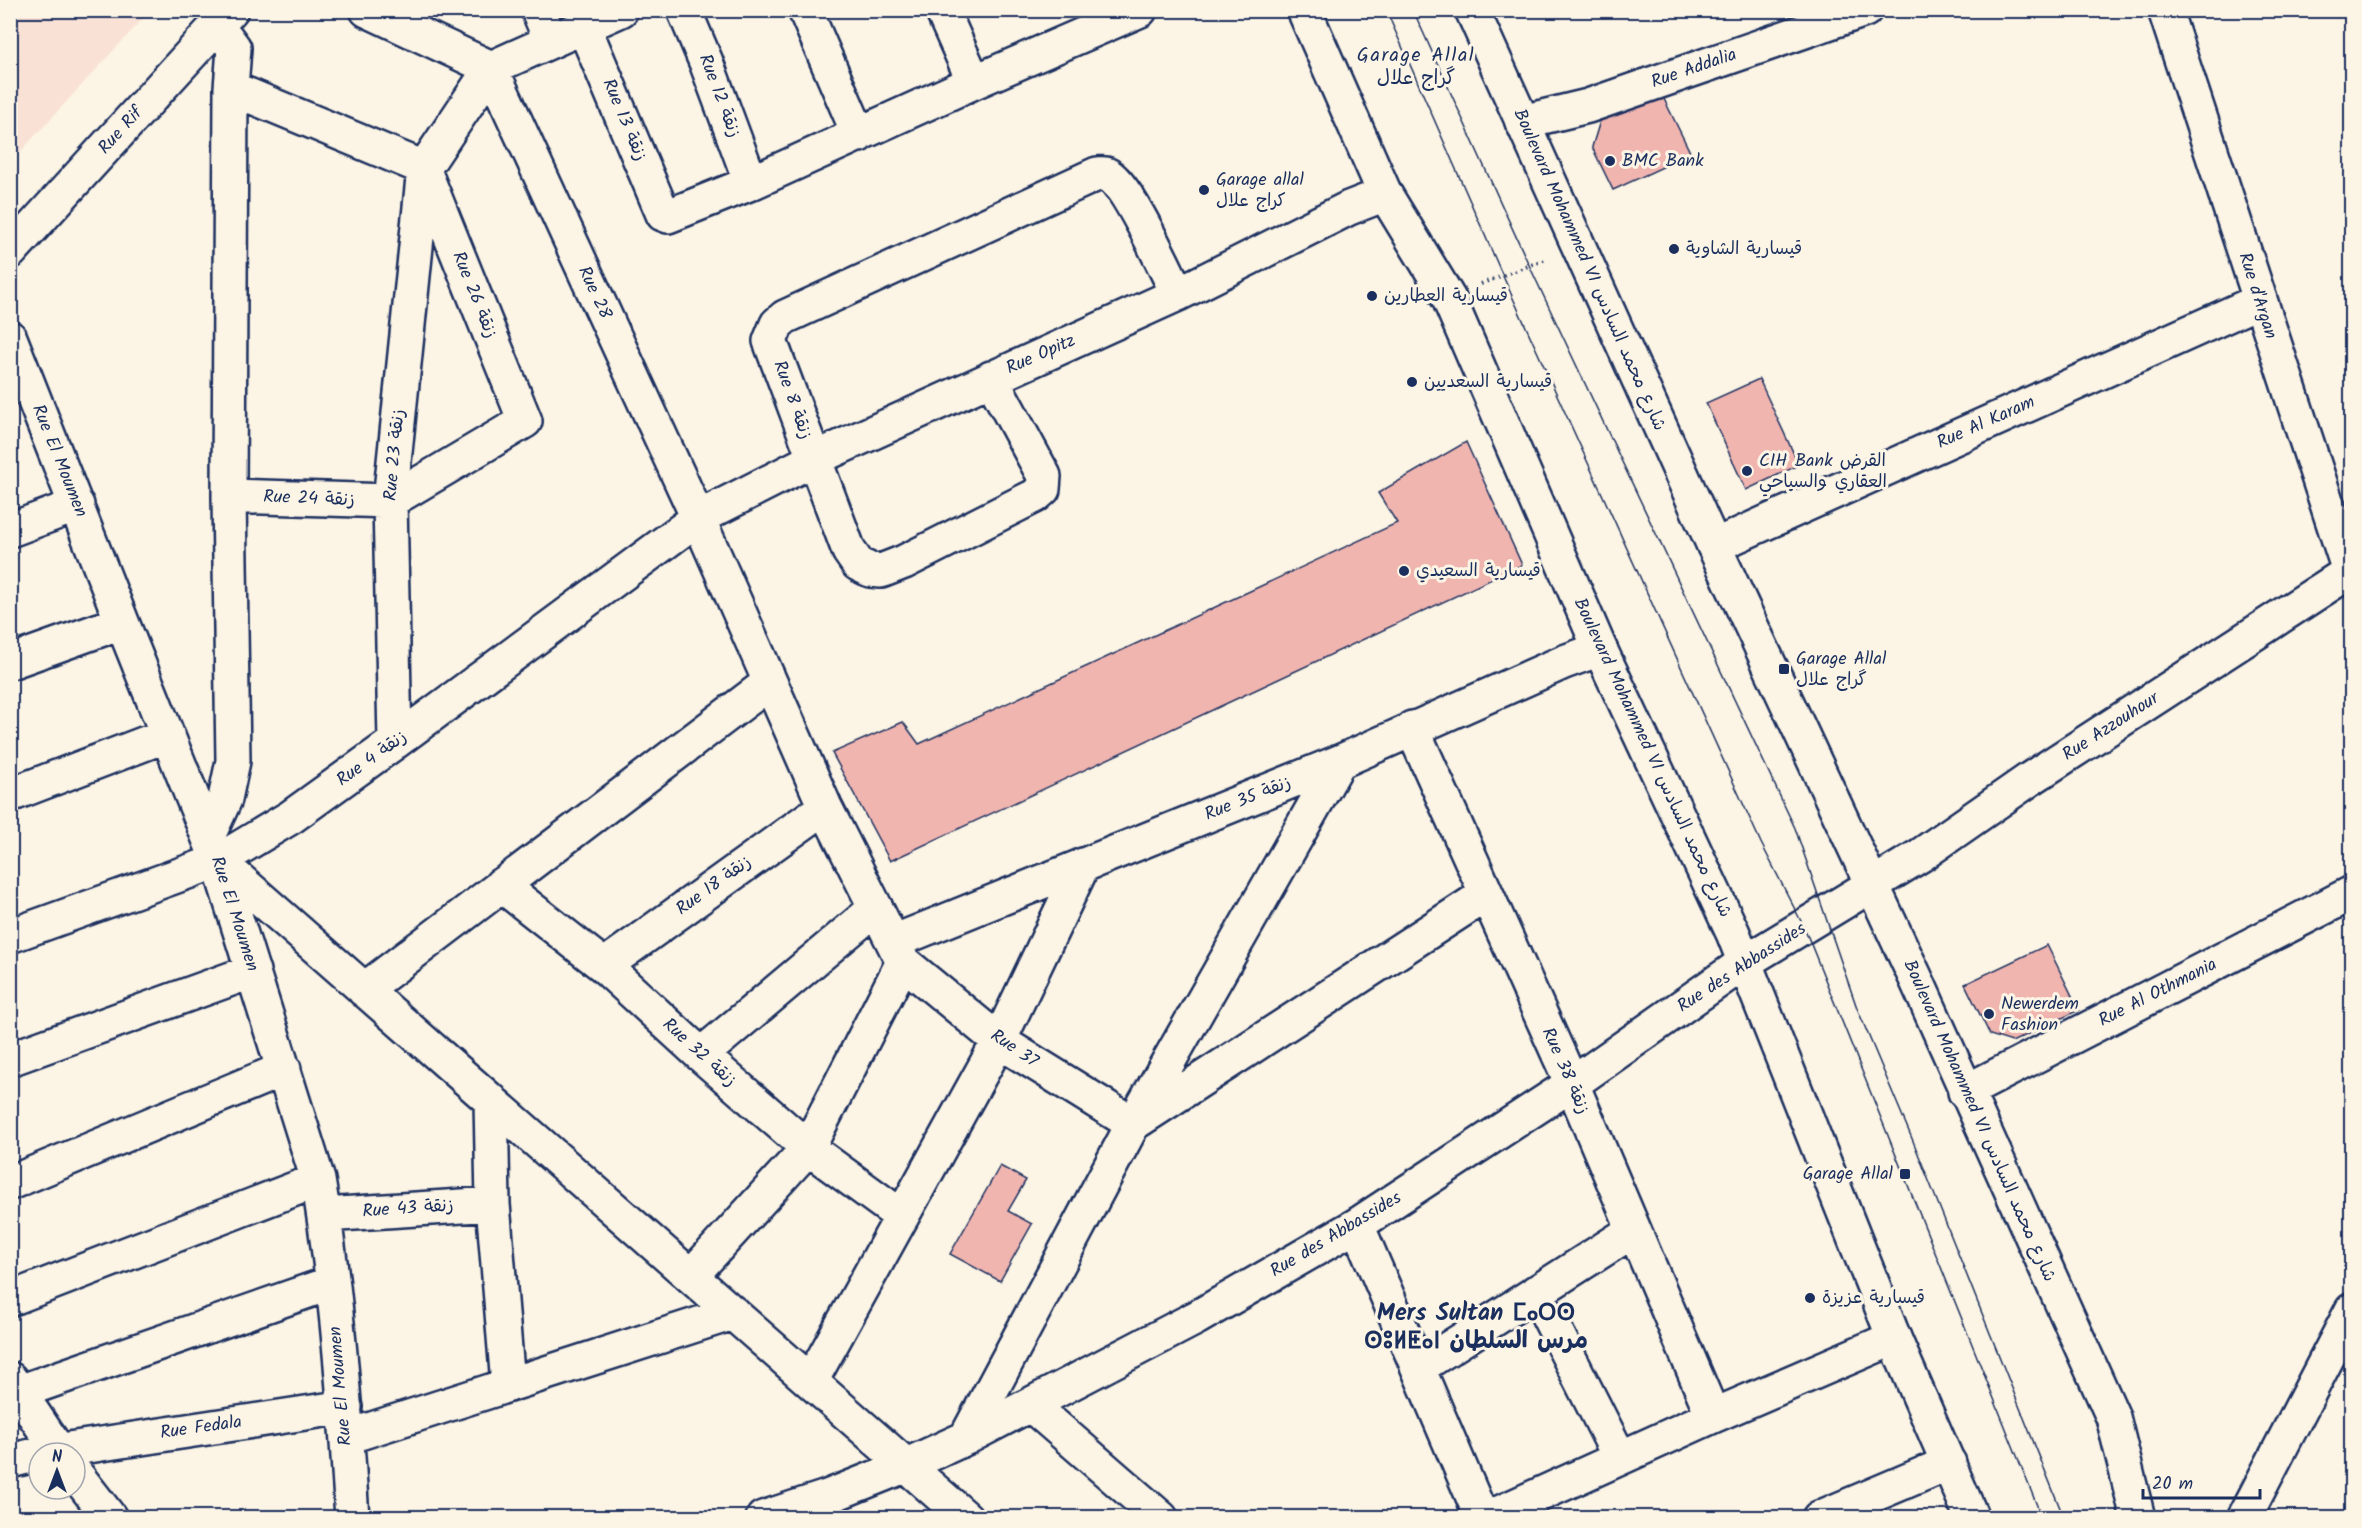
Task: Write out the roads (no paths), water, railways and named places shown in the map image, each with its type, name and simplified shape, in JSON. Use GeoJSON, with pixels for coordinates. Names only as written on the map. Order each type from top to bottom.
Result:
{"type":"FeatureCollection","features":[{"type":"Feature","properties":{"kind":"street"},"geometry":{"type":"LineString","coordinates":[[367,10],[491,68]]}},
{"type":"Feature","properties":{"kind":"street"},"geometry":{"type":"LineString","coordinates":[[538,10],[551,41]]}},
{"type":"Feature","properties":{"kind":"street"},"geometry":{"type":"LineString","coordinates":[[231,88],[424,168],[491,68],[621,10]]}},
{"type":"Feature","properties":{"kind":"street","name":"Rue 12 زنقة"},"geometry":{"type":"LineString","coordinates":[[684,10],[751,183]]}},
{"type":"Feature","properties":{"kind":"street"},"geometry":{"type":"LineString","coordinates":[[805,10],[859,135]]}},
{"type":"Feature","properties":{"kind":"street"},"geometry":{"type":"LineString","coordinates":[[942,10],[974,82]]}},
{"type":"Feature","properties":{"kind":"street"},"geometry":{"type":"LineString","coordinates":[[751,183],[974,82],[1089,21],[1140,10]]}},
{"type":"Feature","properties":{"kind":"street","name":"Boulevard Mohammed VI شارع محمد السادس"},"geometry":{"type":"LineString","coordinates":[[1304,10],[1385,194],[1449,300],[1600,649],[1745,962],[1894,1338],[1972,1518]]}},
{"type":"Feature","properties":{"kind":"street","name":"Boulevard Mohammed VI شارع محمد السادس"},"geometry":{"type":"LineString","coordinates":[[1472,10],[1714,546],[1872,886],[2113,1417],[2138,1518]]}},
{"type":"Feature","properties":{"kind":"street","name":"Rue Addalia"},"geometry":{"type":"LineString","coordinates":[[1522,122],[1588,106],[1864,10]]}},
{"type":"Feature","properties":{"kind":"street","name":"Rue d'Argan"},"geometry":{"type":"LineString","coordinates":[[2165,10],[2259,301],[2351,574]]}},
{"type":"Feature","properties":{"kind":"street"},"geometry":{"type":"LineString","coordinates":[[224,18],[234,48],[231,88],[229,496],[233,761],[213,849],[364,990],[907,1465],[949,1512]]}},
{"type":"Feature","properties":{"kind":"street","name":"Rue Rif"},"geometry":{"type":"LineString","coordinates":[[10,252],[224,18]]}},
{"type":"Feature","properties":{"kind":"street","name":"Rue 13 زنقة"},"geometry":{"type":"LineString","coordinates":[[584,27],[663,214],[672,215],[751,183]]}},
{"type":"Feature","properties":{"kind":"street","name":"Rue 28"},"geometry":{"type":"LineString","coordinates":[[491,68],[698,518],[825,807],[898,952]]}},
{"type":"Feature","properties":{"kind":"street","name":"Rue 26 زنقة"},"geometry":{"type":"LineString","coordinates":[[390,501],[525,422],[424,168]]}},
{"type":"Feature","properties":{"kind":"street","name":"Rue 23 زنقة"},"geometry":{"type":"LineString","coordinates":[[396,742],[390,501],[424,168]]}},
{"type":"Feature","properties":{"kind":"street","name":"Rue 8 زنقة"},"geometry":{"type":"LineString","coordinates":[[991,378],[1044,476],[1043,489],[1035,496],[904,562],[881,571],[870,570],[858,564],[849,551],[770,341],[777,324],[785,317],[1097,174],[1105,174],[1112,178],[1129,200],[1178,294]]}},
{"type":"Feature","properties":{"kind":"street","name":"Rue Opitz"},"geometry":{"type":"LineString","coordinates":[[698,518],[814,459],[1178,294],[1349,208],[1385,194]]}},
{"type":"Feature","properties":{"kind":"street","name":"Rue Al Karam"},"geometry":{"type":"LineString","coordinates":[[1714,546],[2259,301]]}},
{"type":"Feature","properties":{"kind":"street","name":"Rue El Moumen"},"geometry":{"type":"LineString","coordinates":[[10,338],[21,396],[77,505],[213,849],[318,1180],[324,1215],[346,1422],[352,1518]]}},
{"type":"Feature","properties":{"kind":"street","name":"Rue 24 زنقة"},"geometry":{"type":"LineString","coordinates":[[229,496],[390,501]]}},
{"type":"Feature","properties":{"kind":"street"},"geometry":{"type":"LineString","coordinates":[[10,530],[77,505]]}},
{"type":"Feature","properties":{"kind":"street","name":"Rue 4 زنقة"},"geometry":{"type":"LineString","coordinates":[[10,936],[291,817],[698,518]]}},
{"type":"Feature","properties":{"kind":"street","name":"Rue Azzouhour"},"geometry":{"type":"LineString","coordinates":[[1872,886],[1961,828],[2030,779],[2351,574]]}},
{"type":"Feature","properties":{"kind":"street"},"geometry":{"type":"LineString","coordinates":[[10,662],[122,622]]}},
{"type":"Feature","properties":{"kind":"street","name":"Rue 35 زنقة"},"geometry":{"type":"LineString","coordinates":[[898,952],[1083,865],[1339,762],[1564,662],[1600,649]]}},
{"type":"Feature","properties":{"kind":"street"},"geometry":{"type":"LineString","coordinates":[[364,990],[769,683]]}},
{"type":"Feature","properties":{"kind":"street","name":"Rue 38 زنقة"},"geometry":{"type":"LineString","coordinates":[[1412,728],[1485,895],[1572,1084],[1713,1416]]}},
{"type":"Feature","properties":{"kind":"street"},"geometry":{"type":"LineString","coordinates":[[10,795],[167,735]]}},
{"type":"Feature","properties":{"kind":"street"},"geometry":{"type":"LineString","coordinates":[[966,1438],[1132,1124],[1339,762]]}},
{"type":"Feature","properties":{"kind":"street","name":"Rue 18 زنقة"},"geometry":{"type":"LineString","coordinates":[[603,966],[825,807]]}},
{"type":"Feature","properties":{"kind":"street"},"geometry":{"type":"LineString","coordinates":[[811,1381],[999,1041],[1083,865]]}},
{"type":"Feature","properties":{"kind":"street","name":"Rue 32 زنقة"},"geometry":{"type":"LineString","coordinates":[[501,885],[603,966],[808,1148],[901,1216]]}},
{"type":"Feature","properties":{"kind":"street","name":"Rue des Abbassides"},"geometry":{"type":"LineString","coordinates":[[763,1518],[828,1507],[907,1465],[1031,1405],[1196,1318],[1357,1225],[1572,1084],[1745,962],[1872,886]]}},
{"type":"Feature","properties":{"kind":"street","name":"Rue Al Othmania"},"geometry":{"type":"LineString","coordinates":[[1965,1092],[2352,893]]}},
{"type":"Feature","properties":{"kind":"street"},"geometry":{"type":"LineString","coordinates":[[1132,1124],[1485,895]]}},
{"type":"Feature","properties":{"kind":"street"},"geometry":{"type":"LineString","coordinates":[[701,1055],[876,908]]}},
{"type":"Feature","properties":{"kind":"street"},"geometry":{"type":"LineString","coordinates":[[691,1275],[808,1148],[898,952]]}},
{"type":"Feature","properties":{"kind":"street","name":"Rue 37"},"geometry":{"type":"LineString","coordinates":[[898,952],[999,1041],[1132,1124]]}},
{"type":"Feature","properties":{"kind":"street"},"geometry":{"type":"LineString","coordinates":[[10,1059],[253,972]]}},
{"type":"Feature","properties":{"kind":"street"},"geometry":{"type":"LineString","coordinates":[[10,1183],[284,1069]]}},
{"type":"Feature","properties":{"kind":"street"},"geometry":{"type":"LineString","coordinates":[[491,1100],[493,1204],[508,1385]]}},
{"type":"Feature","properties":{"kind":"street"},"geometry":{"type":"LineString","coordinates":[[10,1299],[318,1180]]}},
{"type":"Feature","properties":{"kind":"street","name":"Rue 43 زنقة"},"geometry":{"type":"LineString","coordinates":[[324,1215],[493,1204]]}},
{"type":"Feature","properties":{"kind":"street"},"geometry":{"type":"LineString","coordinates":[[1357,1225],[1482,1518]]}},
{"type":"Feature","properties":{"kind":"street"},"geometry":{"type":"LineString","coordinates":[[1418,1368],[1634,1230]]}},
{"type":"Feature","properties":{"kind":"street"},"geometry":{"type":"LineString","coordinates":[[46,1441],[15,1385],[331,1283]]}},
{"type":"Feature","properties":{"kind":"street"},"geometry":{"type":"LineString","coordinates":[[1536,1292],[1620,1458]]}},
{"type":"Feature","properties":{"kind":"street"},"geometry":{"type":"LineString","coordinates":[[2244,1518],[2352,1310]]}},
{"type":"Feature","properties":{"kind":"street","name":"Rue Fedala"},"geometry":{"type":"LineString","coordinates":[[87,1452],[346,1422],[508,1385],[733,1313]]}},
{"type":"Feature","properties":{"kind":"street"},"geometry":{"type":"LineString","coordinates":[[1488,1518],[1713,1416],[1894,1338]]}},
{"type":"Feature","properties":{"kind":"street"},"geometry":{"type":"LineString","coordinates":[[1031,1405],[1161,1518]]}},
{"type":"Feature","properties":{"kind":"street","name":"Rue Fedala"},"geometry":{"type":"LineString","coordinates":[[10,1461],[27,1459]]}},
{"type":"Feature","properties":{"kind":"street"},"geometry":{"type":"LineString","coordinates":[[1819,1518],[1950,1463]]}},
{"type":"Feature","properties":{"kind":"street"},"geometry":{"type":"LineString","coordinates":[[87,1493],[110,1518]]}},
{"type":"Feature","properties":{"kind":"tram line"},"geometry":{"type":"LineString","coordinates":[[1386,10],[1502,274],[1761,843],[1804,927],[2042,1518]]}},
{"type":"Feature","properties":{"kind":"tram line"},"geometry":{"type":"LineString","coordinates":[[1413,10],[1529,265],[1795,828],[1857,1008],[1913,1141],[2064,1518]]}},
{"type":"Feature","properties":{"kind":"place","name":"BMC Bank"},"geometry":{"type":"Point","coordinates":[1610,161]}},
{"type":"Feature","properties":{"kind":"place","name":"Garage allal كراج علال"},"geometry":{"type":"Point","coordinates":[1204,190]}},
{"type":"Feature","properties":{"kind":"place","name":"قيسارية الشاوية"},"geometry":{"type":"Point","coordinates":[1674,249]}},
{"type":"Feature","properties":{"kind":"place","name":"قيسارية العطارين"},"geometry":{"type":"Point","coordinates":[1372,296]}},
{"type":"Feature","properties":{"kind":"place","name":"قيسارية السعديين"},"geometry":{"type":"Point","coordinates":[1412,382]}},
{"type":"Feature","properties":{"kind":"place","name":"CIH Bank القرض العقاري والسياحي"},"geometry":{"type":"Point","coordinates":[1747,471]}},
{"type":"Feature","properties":{"kind":"place","name":"قيسارية السعيدي"},"geometry":{"type":"Point","coordinates":[1404,571]}},
{"type":"Feature","properties":{"kind":"place","name":"Garage Allal گراج علال"},"geometry":{"type":"Point","coordinates":[1784,669]}},
{"type":"Feature","properties":{"kind":"place","name":"Newerdem Fashion"},"geometry":{"type":"Point","coordinates":[1989,1014]}},
{"type":"Feature","properties":{"kind":"place","name":"Garage Allal"},"geometry":{"type":"Point","coordinates":[1905,1174]}},
{"type":"Feature","properties":{"kind":"place","name":"قيسارية عزيزة"},"geometry":{"type":"Point","coordinates":[1810,1298]}},
{"type":"Feature","properties":{"kind":"district","name":"Garage Allal گراج علال"},"geometry":{"type":"Point","coordinates":[1416,68]}},
{"type":"Feature","properties":{"kind":"district","name":"Mers Sultan ⵎⴰⵔⵙ ⵙⵓⵍⵟⴰⵏ مرس السلطان"},"geometry":{"type":"Point","coordinates":[1476,1327]}}]}
